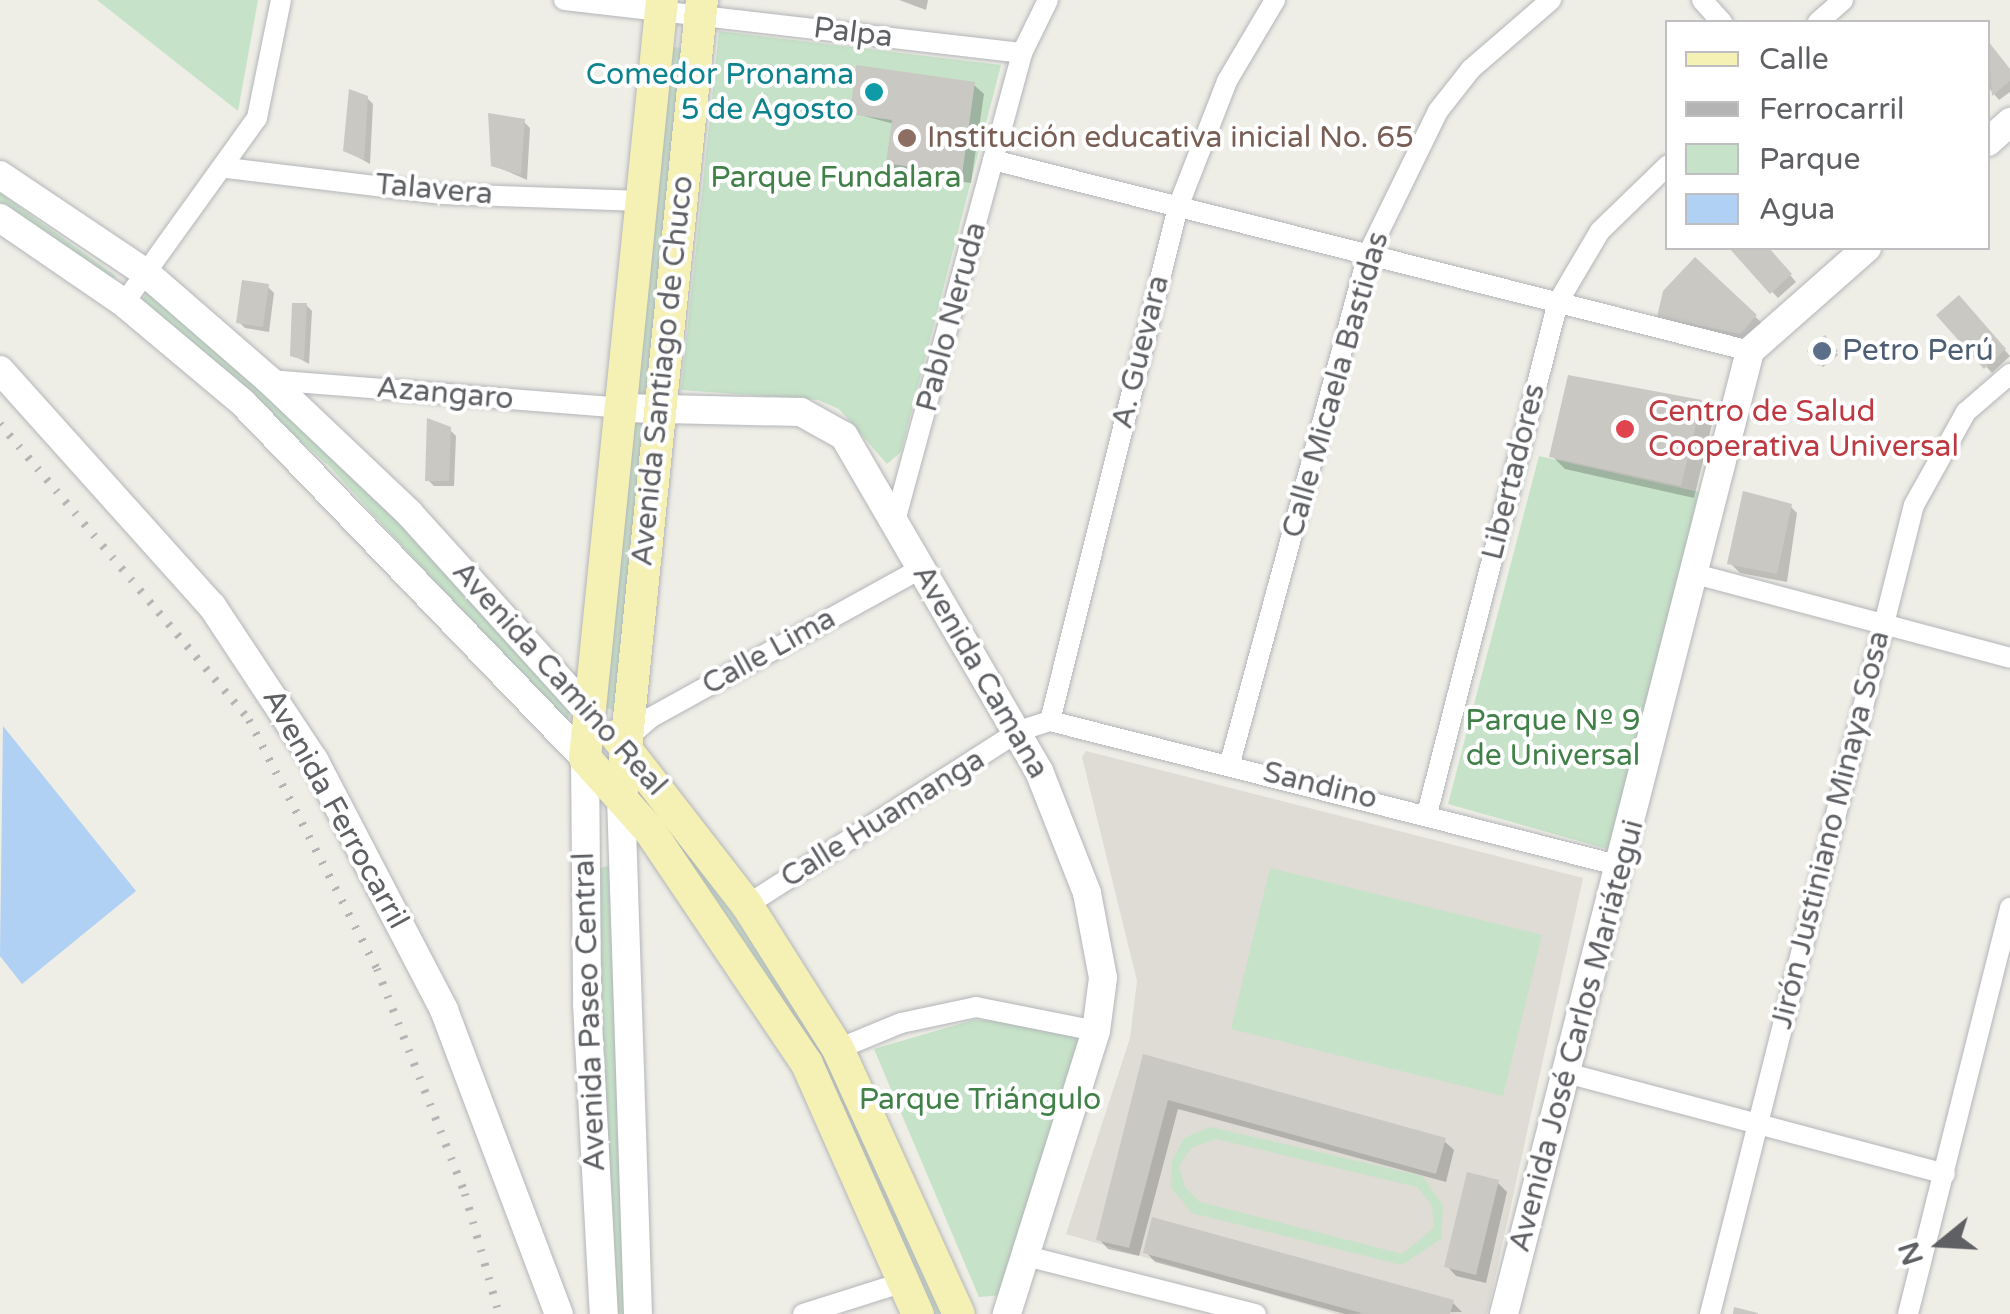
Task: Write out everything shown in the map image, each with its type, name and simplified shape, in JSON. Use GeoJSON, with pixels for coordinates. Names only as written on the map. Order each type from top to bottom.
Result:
{"type":"FeatureCollection","features":[{"type":"Feature","properties":{"kind":"main road","name":"Avenida Santiago de Chuco"},"geometry":{"type":"LineString","coordinates":[[587,710],[662,6]]}},
{"type":"Feature","properties":{"kind":"main road","name":"Avenida Santiago de Chuco"},"geometry":{"type":"LineString","coordinates":[[623,742],[702,8]]}},
{"type":"Feature","properties":{"kind":"main road","name":"Avenida Paseo Central"},"geometry":{"type":"LineString","coordinates":[[584,758],[587,710]]}},
{"type":"Feature","properties":{"kind":"main road","name":"Avenida Camino Real"},"geometry":{"type":"LineString","coordinates":[[587,710],[623,742],[747,905],[838,1049],[958,1314]]}},
{"type":"Feature","properties":{"kind":"main road","name":"Avenida Paseo Central"},"geometry":{"type":"LineString","coordinates":[[621,796],[623,742]]}},
{"type":"Feature","properties":{"kind":"main road","name":"Avenida Camino Real"},"geometry":{"type":"LineString","coordinates":[[584,758],[621,796],[718,925],[807,1064],[918,1314]]}},
{"type":"Feature","properties":{"kind":"street"},"geometry":{"type":"LineString","coordinates":[[124,303],[227,168],[258,118],[281,0]]}},
{"type":"Feature","properties":{"kind":"street","name":"Palpa"},"geometry":{"type":"LineString","coordinates":[[564,0],[702,8],[1022,53]]}},
{"type":"Feature","properties":{"kind":"street","name":"Pablo Neruda"},"geometry":{"type":"LineString","coordinates":[[895,521],[1022,53],[1048,0]]}},
{"type":"Feature","properties":{"kind":"street","name":"A. Guevara"},"geometry":{"type":"LineString","coordinates":[[1050,720],[1178,207],[1226,81],[1275,0]]}},
{"type":"Feature","properties":{"kind":"street","name":"Calle Micaela Bastidas"},"geometry":{"type":"LineString","coordinates":[[1230,763],[1368,254],[1438,111],[1472,70],[1551,0]]}},
{"type":"Feature","properties":{"kind":"street"},"geometry":{"type":"LineString","coordinates":[[1702,0],[1720,20]]}},
{"type":"Feature","properties":{"kind":"street"},"geometry":{"type":"LineString","coordinates":[[1820,20],[1843,0]]}},
{"type":"Feature","properties":{"kind":"street"},"geometry":{"type":"LineString","coordinates":[[1990,140],[2010,122]]}},
{"type":"Feature","properties":{"kind":"street"},"geometry":{"type":"LineString","coordinates":[[993,160],[1750,351],[1865,250]]}},
{"type":"Feature","properties":{"kind":"street","name":"Talavera"},"geometry":{"type":"LineString","coordinates":[[227,168],[442,194],[642,201]]}},
{"type":"Feature","properties":{"kind":"street","name":"Libertadores"},"geometry":{"type":"LineString","coordinates":[[1427,814],[1558,302],[1600,231],[1665,168]]}},
{"type":"Feature","properties":{"kind":"street","name":"Avenida Camino Real"},"geometry":{"type":"LineString","coordinates":[[0,175],[146,274],[269,380],[409,513],[587,710]]}},
{"type":"Feature","properties":{"kind":"street","name":"Avenida Camino Real"},"geometry":{"type":"LineString","coordinates":[[0,218],[124,303],[243,402],[343,500],[584,758]]}},
{"type":"Feature","properties":{"kind":"street","name":"Avenida José Carlos Mariátegui"},"geometry":{"type":"LineString","coordinates":[[1504,1314],[1570,1074],[1750,351]]}},
{"type":"Feature","properties":{"kind":"street","name":"Avenida Ferrocarril"},"geometry":{"type":"LineString","coordinates":[[0,370],[212,606],[314,760],[444,1010],[559,1314]]}},
{"type":"Feature","properties":{"kind":"street","name":"Jirón Justiniano Minaya Sosa"},"geometry":{"type":"LineString","coordinates":[[1710,1314],[1914,505],[1966,412],[2010,374]]}},
{"type":"Feature","properties":{"kind":"street","name":"Azangaro"},"geometry":{"type":"LineString","coordinates":[[269,380],[621,408]]}},
{"type":"Feature","properties":{"kind":"street","name":"Avenida Camana"},"geometry":{"type":"LineString","coordinates":[[621,408],[801,412],[825,421],[844,436],[1019,732],[1100,939],[1096,1031],[1030,1257],[1007,1314]]}},
{"type":"Feature","properties":{"kind":"street","name":"Calle Lima"},"geometry":{"type":"LineString","coordinates":[[623,742],[650,718],[920,569]]}},
{"type":"Feature","properties":{"kind":"street"},"geometry":{"type":"LineString","coordinates":[[1695,574],[2010,658]]}},
{"type":"Feature","properties":{"kind":"street"},"geometry":{"type":"LineString","coordinates":[[1019,732],[1050,720]]}},
{"type":"Feature","properties":{"kind":"street","name":"Sandino"},"geometry":{"type":"LineString","coordinates":[[1050,720],[1621,866]]}},
{"type":"Feature","properties":{"kind":"street","name":"Calle Huamanga"},"geometry":{"type":"LineString","coordinates":[[747,905],[1019,732]]}},
{"type":"Feature","properties":{"kind":"street","name":"Avenida Paseo Central"},"geometry":{"type":"LineString","coordinates":[[584,758],[586,1004],[604,1314]]}},
{"type":"Feature","properties":{"kind":"street","name":"Avenida Paseo Central"},"geometry":{"type":"LineString","coordinates":[[621,796],[638,1314]]}},
{"type":"Feature","properties":{"kind":"street"},"geometry":{"type":"LineString","coordinates":[[1908,1314],[2010,909]]}},
{"type":"Feature","properties":{"kind":"street"},"geometry":{"type":"LineString","coordinates":[[838,1049],[901,1023],[976,1007],[1096,1031]]}},
{"type":"Feature","properties":{"kind":"street"},"geometry":{"type":"LineString","coordinates":[[1570,1074],[1945,1174]]}},
{"type":"Feature","properties":{"kind":"street"},"geometry":{"type":"LineString","coordinates":[[1030,1257],[1256,1314]]}},
{"type":"Feature","properties":{"kind":"street"},"geometry":{"type":"LineString","coordinates":[[803,1314],[904,1282]]}},
{"type":"Feature","properties":{"kind":"shaded area"},"geometry":{"type":"Polygon","coordinates":[[[1086,751],[1583,878],[1487,1314],[1337,1314],[1066,1234],[1130,1038],[1137,981],[1082,757],[1086,751]]]}},
{"type":"Feature","properties":{"kind":"green space"},"geometry":{"type":"Polygon","coordinates":[[[97,0],[258,0],[238,111],[97,0]]]}},
{"type":"Feature","properties":{"kind":"green space","name":"Parque Fundalara"},"geometry":{"type":"Polygon","coordinates":[[[719,31],[1001,65],[901,452],[887,464],[839,409],[818,400],[681,390],[719,31]]]}},
{"type":"Feature","properties":{"kind":"green space"},"geometry":{"type":"Polygon","coordinates":[[[665,46],[682,48],[619,713],[598,704],[665,46]]]}},
{"type":"Feature","properties":{"kind":"green space"},"geometry":{"type":"Polygon","coordinates":[[[0,193],[116,276],[111,284],[0,205],[0,193]]]}},
{"type":"Feature","properties":{"kind":"green space"},"geometry":{"type":"Polygon","coordinates":[[[148,292],[332,447],[572,707],[566,725],[329,466],[141,302],[148,292]]]}},
{"type":"Feature","properties":{"kind":"green space","name":"Parque Nº 9 de Universal"},"geometry":{"type":"Polygon","coordinates":[[[1539,456],[1699,492],[1614,851],[1448,804],[1539,456]]]}},
{"type":"Feature","properties":{"kind":"green space"},"geometry":{"type":"Polygon","coordinates":[[[647,800],[801,1005],[947,1314],[931,1314],[787,1008],[646,807],[647,800]]]}},
{"type":"Feature","properties":{"kind":"green space"},"geometry":{"type":"Polygon","coordinates":[[[611,865],[631,1314],[616,1314],[594,870],[611,865]]]}},
{"type":"Feature","properties":{"kind":"green space"},"geometry":{"type":"Polygon","coordinates":[[[1270,868],[1542,935],[1503,1096],[1231,1029],[1270,868]]]}},
{"type":"Feature","properties":{"kind":"green space","name":"Parque Triángulo"},"geometry":{"type":"Polygon","coordinates":[[[973,1020],[1027,1021],[1081,1032],[1003,1295],[979,1297],[874,1049],[973,1020]]]}},
{"type":"Feature","properties":{"kind":"green space"},"geometry":{"type":"Polygon","coordinates":[[[1210,1127],[1422,1176],[1443,1205],[1441,1239],[1402,1265],[1192,1213],[1171,1187],[1172,1161],[1184,1138],[1210,1127]],[[1216,1139],[1191,1148],[1179,1166],[1185,1187],[1200,1202],[1402,1254],[1434,1228],[1432,1205],[1417,1187],[1216,1139]]]}},
{"type":"Feature","properties":{"kind":"water"},"geometry":{"type":"Polygon","coordinates":[[[3,726],[136,891],[22,984],[0,956],[3,726]]]}},
{"type":"Feature","properties":{"kind":"building"},"geometry":{"type":"Polygon","coordinates":[[[1990,44],[2010,69],[2010,81],[1992,96],[1990,44]]]}},
{"type":"Feature","properties":{"kind":"building","name":"Institución educativa inicial No. 65"},"geometry":{"type":"Polygon","coordinates":[[[856,65],[975,82],[962,175],[886,163],[892,120],[850,114],[856,65]]]}},
{"type":"Feature","properties":{"kind":"building"},"geometry":{"type":"Polygon","coordinates":[[[349,89],[368,96],[364,160],[343,151],[349,89]]]}},
{"type":"Feature","properties":{"kind":"building"},"geometry":{"type":"Polygon","coordinates":[[[488,113],[525,119],[521,175],[491,166],[488,113]]]}},
{"type":"Feature","properties":{"kind":"building"},"geometry":{"type":"Polygon","coordinates":[[[1731,250],[1771,250],[1792,274],[1770,294],[1731,250]]]}},
{"type":"Feature","properties":{"kind":"building"},"geometry":{"type":"Polygon","coordinates":[[[1695,257],[1757,315],[1740,334],[1657,317],[1663,291],[1695,257]]]}},
{"type":"Feature","properties":{"kind":"building"},"geometry":{"type":"Polygon","coordinates":[[[242,280],[269,284],[263,327],[236,323],[242,280]]]}},
{"type":"Feature","properties":{"kind":"building"},"geometry":{"type":"Polygon","coordinates":[[[1959,295],[2006,349],[1984,369],[1936,315],[1959,295]]]}},
{"type":"Feature","properties":{"kind":"building"},"geometry":{"type":"Polygon","coordinates":[[[292,303],[307,303],[304,360],[290,356],[292,303]]]}},
{"type":"Feature","properties":{"kind":"building","name":"Petro Perú"},"geometry":{"type":"Polygon","coordinates":[[[1825,335],[1838,351],[1819,366],[1807,351],[1825,335]]]}},
{"type":"Feature","properties":{"kind":"building","name":"Centro de Salud Cooperativa Universal"},"geometry":{"type":"Polygon","coordinates":[[[1568,375],[1702,400],[1681,486],[1549,457],[1568,375]]]}},
{"type":"Feature","properties":{"kind":"building"},"geometry":{"type":"Polygon","coordinates":[[[427,418],[451,427],[449,481],[425,481],[427,418]]]}},
{"type":"Feature","properties":{"kind":"building"},"geometry":{"type":"Polygon","coordinates":[[[1743,491],[1792,504],[1777,574],[1727,564],[1743,491]]]}},
{"type":"Feature","properties":{"kind":"building"},"geometry":{"type":"Polygon","coordinates":[[[1143,1054],[1446,1138],[1436,1174],[1168,1100],[1129,1248],[1096,1240],[1143,1054]]]}},
{"type":"Feature","properties":{"kind":"building"},"geometry":{"type":"Polygon","coordinates":[[[1467,1172],[1499,1180],[1476,1275],[1444,1267],[1467,1172]]]}},
{"type":"Feature","properties":{"kind":"building"},"geometry":{"type":"Polygon","coordinates":[[[1152,1217],[1454,1300],[1450,1314],[1365,1314],[1143,1253],[1152,1217]]]}},
{"type":"Feature","properties":{"kind":"building"},"geometry":{"type":"Polygon","coordinates":[[[1734,1307],[1758,1313],[1758,1314],[1733,1314],[1734,1307]]]}},
{"type":"Feature","properties":{"kind":"railway"},"geometry":{"type":"LineString","coordinates":[[0,424],[249,720],[377,969],[465,1194],[499,1314]]}},
{"type":"Feature","properties":{"kind":"place","name":"Comedor Pronama 5 de Agosto"},"geometry":{"type":"Point","coordinates":[874,92]}},
{"type":"Feature","properties":{"kind":"place","name":"Institución educativa inicial No. 65"},"geometry":{"type":"Point","coordinates":[907,138]}},
{"type":"Feature","properties":{"kind":"place","name":"Petro Perú"},"geometry":{"type":"Point","coordinates":[1822,351]}},
{"type":"Feature","properties":{"kind":"place","name":"Centro de Salud Cooperativa Universal"},"geometry":{"type":"Point","coordinates":[1625,429]}}]}
